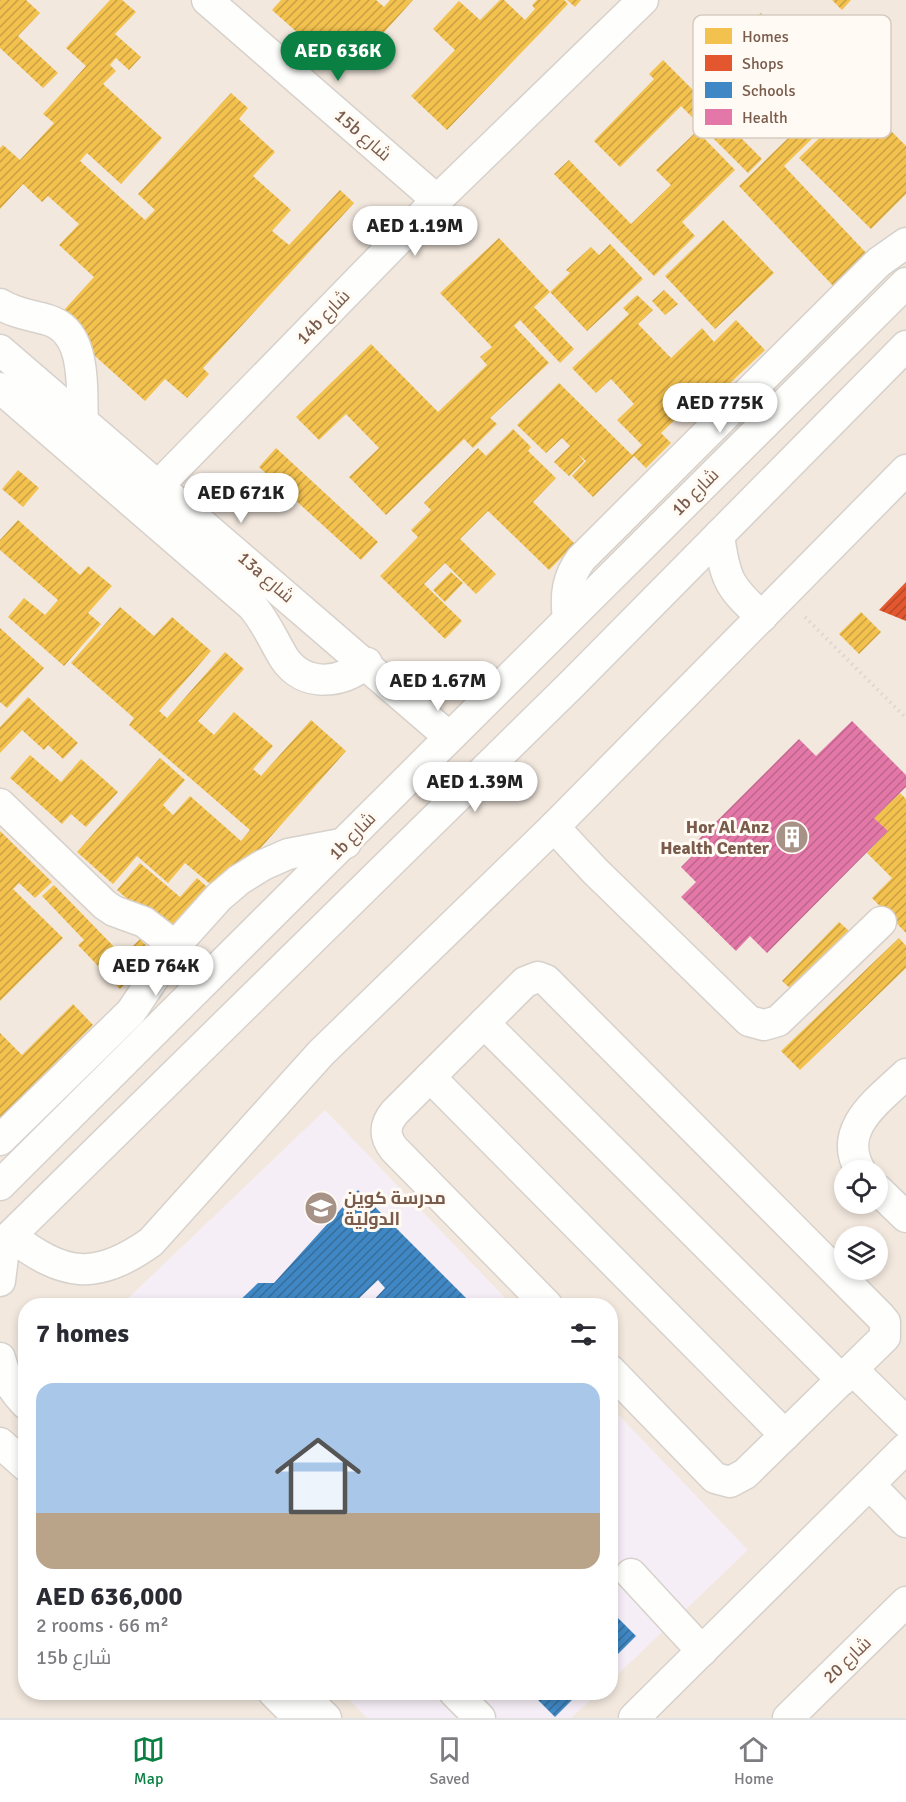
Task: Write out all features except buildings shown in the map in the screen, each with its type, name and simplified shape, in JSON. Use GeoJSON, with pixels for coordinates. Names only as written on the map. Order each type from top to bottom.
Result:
{"type":"FeatureCollection","features":[{"type":"Feature","properties":{"kind":"street","name":"15b شارع"},"geometry":{"type":"LineString","coordinates":[[207,0],[437,200]]}},
{"type":"Feature","properties":{"kind":"street","name":"14b شارع"},"geometry":{"type":"LineString","coordinates":[[159,484],[437,200],[643,0]]}},
{"type":"Feature","properties":{"kind":"street"},"geometry":{"type":"LineString","coordinates":[[568,619],[567,585],[581,559],[879,262],[906,243]]}},
{"type":"Feature","properties":{"kind":"street","name":"1b شارع"},"geometry":{"type":"LineString","coordinates":[[0,1185],[345,843],[448,736],[906,283]]}},
{"type":"Feature","properties":{"kind":"street"},"geometry":{"type":"LineString","coordinates":[[0,304],[24,316],[50,321],[70,335],[79,358],[83,422]]}},
{"type":"Feature","properties":{"kind":"street"},"geometry":{"type":"LineString","coordinates":[[0,1281],[5,1241],[573,683],[906,346]]}},
{"type":"Feature","properties":{"kind":"street","name":"13a شارع"},"geometry":{"type":"LineString","coordinates":[[0,350],[367,663],[448,736]]}},
{"type":"Feature","properties":{"kind":"street"},"geometry":{"type":"LineString","coordinates":[[0,388],[252,606],[271,631],[285,659],[296,670],[324,681],[339,680],[353,674],[367,663]]}},
{"type":"Feature","properties":{"kind":"street"},"geometry":{"type":"LineString","coordinates":[[5,1241],[57,1265],[82,1269],[115,1263],[130,1257],[151,1242],[321,1053],[554,827],[906,470]]}},
{"type":"Feature","properties":{"kind":"street"},"geometry":{"type":"LineString","coordinates":[[719,535],[724,565],[734,592],[762,617]]}},
{"type":"Feature","properties":{"kind":"street"},"geometry":{"type":"LineString","coordinates":[[674,580],[734,592]]}},
{"type":"Feature","properties":{"kind":"street"},"geometry":{"type":"LineString","coordinates":[[0,804],[105,905],[114,911],[144,921],[175,946]]}},
{"type":"Feature","properties":{"kind":"street"},"geometry":{"type":"LineString","coordinates":[[554,827],[595,871],[749,1021],[764,1025],[778,1021],[880,921]]}},
{"type":"Feature","properties":{"kind":"street"},"geometry":{"type":"LineString","coordinates":[[0,1140],[130,1012],[175,946],[219,897],[263,865],[288,855],[345,843]]}},
{"type":"Feature","properties":{"kind":"street"},"geometry":{"type":"LineString","coordinates":[[540,1298],[387,1140],[386,1130],[388,1120],[430,1077],[525,982],[538,977],[546,980],[885,1322],[885,1337],[738,1480],[722,1482],[715,1478],[618,1378]]}},
{"type":"Feature","properties":{"kind":"street"},"geometry":{"type":"LineString","coordinates":[[484,1023],[848,1375],[906,1422]]}},
{"type":"Feature","properties":{"kind":"street"},"geometry":{"type":"LineString","coordinates":[[854,1160],[852,1140],[858,1122],[906,1074]]}},
{"type":"Feature","properties":{"kind":"street"},"geometry":{"type":"LineString","coordinates":[[430,1077],[785,1435]]}},
{"type":"Feature","properties":{"kind":"street"},"geometry":{"type":"LineString","coordinates":[[888,1200],[906,1217]]}},
{"type":"Feature","properties":{"kind":"street"},"geometry":{"type":"LineString","coordinates":[[0,1358],[3,1371],[18,1396]]}},
{"type":"Feature","properties":{"kind":"street"},"geometry":{"type":"LineString","coordinates":[[0,1443],[18,1459]]}},
{"type":"Feature","properties":{"kind":"street"},"geometry":{"type":"LineString","coordinates":[[634,1718],[906,1448]]}},
{"type":"Feature","properties":{"kind":"street"},"geometry":{"type":"LineString","coordinates":[[870,1485],[906,1522]]}},
{"type":"Feature","properties":{"kind":"street"},"geometry":{"type":"LineString","coordinates":[[631,1574],[702,1651]]}},
{"type":"Feature","properties":{"kind":"street","name":"شارع 20"},"geometry":{"type":"LineString","coordinates":[[788,1718],[906,1602]]}},
{"type":"Feature","properties":{"kind":"street"},"geometry":{"type":"LineString","coordinates":[[281,1700],[299,1718]]}},
{"type":"Feature","properties":{"kind":"street"},"geometry":{"type":"LineString","coordinates":[[307,1700],[326,1718]]}},
{"type":"Feature","properties":{"kind":"street"},"geometry":{"type":"LineString","coordinates":[[462,1700],[480,1718]]}},
{"type":"Feature","properties":{"kind":"path"},"geometry":{"type":"LineString","coordinates":[[783,596],[906,718]]}},
{"type":"Feature","properties":{"kind":"shaded area"},"geometry":{"type":"Polygon","coordinates":[[[0,0],[906,0],[906,1718],[0,1718],[0,0]]]}},
{"type":"Feature","properties":{"kind":"shaded area","name":"مدرسة كوين الدولية"},"geometry":{"type":"Polygon","coordinates":[[[325,1110],[505,1298],[128,1298],[325,1110]]]}},
{"type":"Feature","properties":{"kind":"shaded area"},"geometry":{"type":"Polygon","coordinates":[[[618,1414],[748,1550],[618,1674],[618,1414]]]}},
{"type":"Feature","properties":{"kind":"shaded area"},"geometry":{"type":"Polygon","coordinates":[[[350,1700],[590,1700],[571,1718],[367,1718],[350,1700]]]}},
{"type":"Feature","properties":{"kind":"place","name":"Hor Al Anz Health Center"},"geometry":{"type":"Point","coordinates":[792,837]}},
{"type":"Feature","properties":{"kind":"place","name":"مدرسة كوين الدولية"},"geometry":{"type":"Point","coordinates":[321,1208]}}]}
